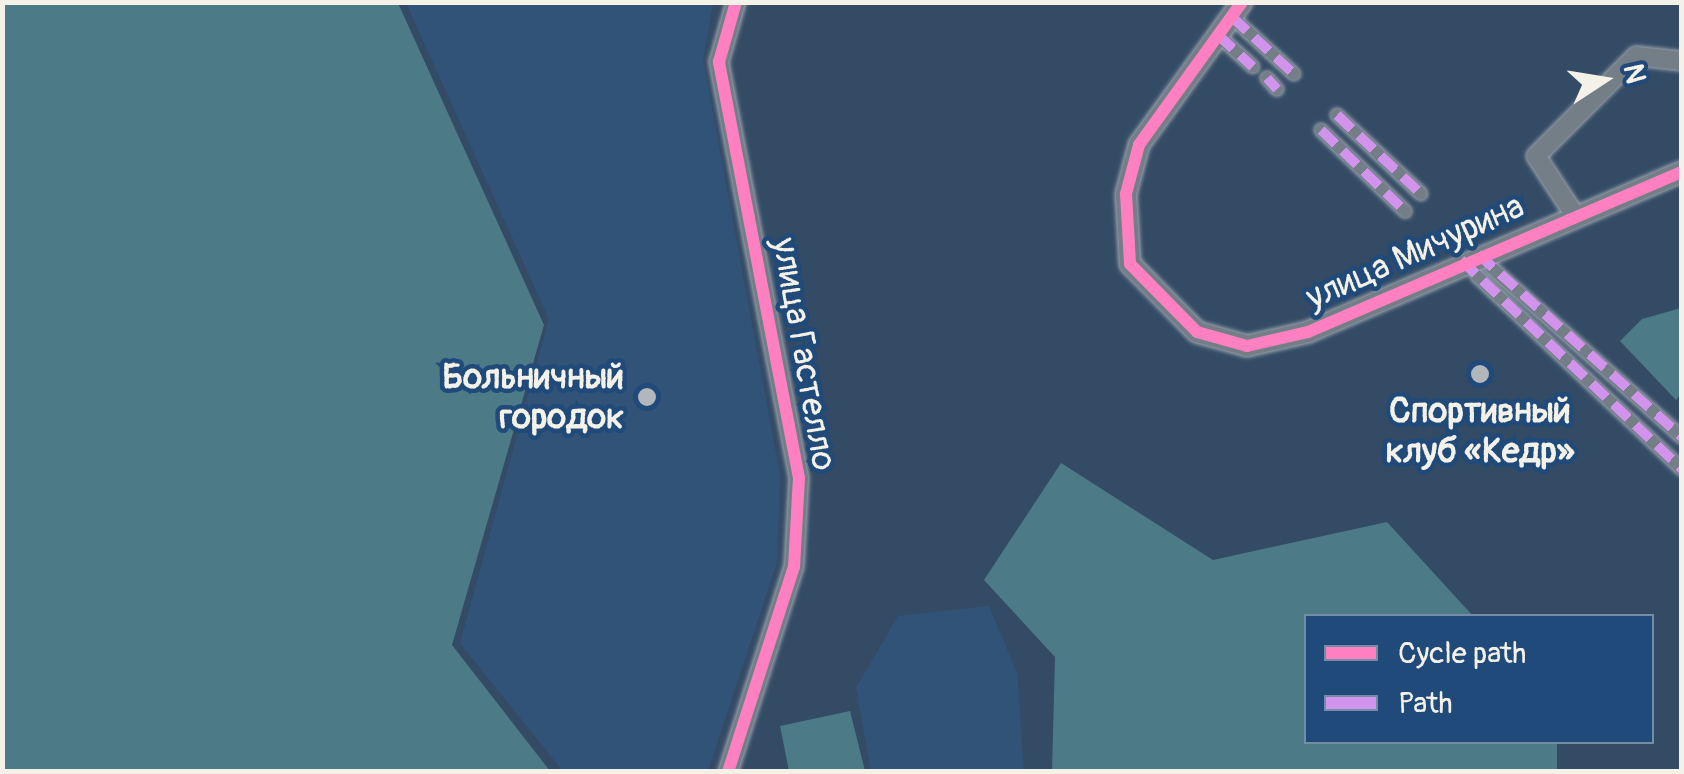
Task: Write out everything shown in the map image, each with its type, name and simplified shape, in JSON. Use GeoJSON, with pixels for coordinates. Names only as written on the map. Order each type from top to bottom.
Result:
{"type":"FeatureCollection","features":[{"type":"Feature","properties":{"kind":"street","name":"улица Гастелло"},"geometry":{"type":"LineString","coordinates":[[728,772],[794,567],[799,478],[719,62],[736,2]]}},
{"type":"Feature","properties":{"kind":"street","name":"улица Мичурина"},"geometry":{"type":"LineString","coordinates":[[1237,10],[1139,145],[1126,194],[1130,264],[1197,332],[1247,346],[1308,332],[1574,214],[1682,172]]}},
{"type":"Feature","properties":{"kind":"street"},"geometry":{"type":"LineString","coordinates":[[1237,10],[1294,74]]}},
{"type":"Feature","properties":{"kind":"street"},"geometry":{"type":"LineString","coordinates":[[1218,36],[1254,67]]}},
{"type":"Feature","properties":{"kind":"street"},"geometry":{"type":"LineString","coordinates":[[1574,214],[1536,156],[1636,56],[1682,61]]}},
{"type":"Feature","properties":{"kind":"street"},"geometry":{"type":"LineString","coordinates":[[1266,78],[1277,89]]}},
{"type":"Feature","properties":{"kind":"street"},"geometry":{"type":"LineString","coordinates":[[1338,115],[1421,194]]}},
{"type":"Feature","properties":{"kind":"street"},"geometry":{"type":"LineString","coordinates":[[1321,130],[1405,211]]}},
{"type":"Feature","properties":{"kind":"street"},"geometry":{"type":"LineString","coordinates":[[1492,268],[1682,437]]}},
{"type":"Feature","properties":{"kind":"street"},"geometry":{"type":"LineString","coordinates":[[1477,276],[1682,469]]}},
{"type":"Feature","properties":{"kind":"shaded area","name":"Больничный городок"},"geometry":{"type":"Polygon","coordinates":[[[406,3],[713,3],[703,60],[780,475],[777,562],[708,771],[563,771],[460,643],[549,319],[406,3]]]}},
{"type":"Feature","properties":{"kind":"shaded area"},"geometry":{"type":"Polygon","coordinates":[[[989,606],[1017,673],[1024,771],[871,771],[856,688],[898,616],[989,606]]]}},
{"type":"Feature","properties":{"kind":"green space"},"geometry":{"type":"Polygon","coordinates":[[[2,3],[398,3],[544,325],[452,645],[550,771],[3,771],[2,3]]]}},
{"type":"Feature","properties":{"kind":"green space"},"geometry":{"type":"Polygon","coordinates":[[[1681,308],[1681,394],[1676,400],[1620,341],[1642,319],[1681,308]]]}},
{"type":"Feature","properties":{"kind":"green space"},"geometry":{"type":"Polygon","coordinates":[[[1061,463],[1213,560],[1387,522],[1471,614],[1304,614],[1304,744],[1557,744],[1557,771],[1052,771],[1055,657],[984,580],[1061,463]]]}},
{"type":"Feature","properties":{"kind":"green space"},"geometry":{"type":"Polygon","coordinates":[[[850,711],[865,771],[789,771],[780,726],[850,711]]]}},
{"type":"Feature","properties":{"kind":"marked path"},"geometry":{"type":"LineString","coordinates":[[1232,17],[1294,74]]}},
{"type":"Feature","properties":{"kind":"marked path"},"geometry":{"type":"LineString","coordinates":[[1218,35],[1253,67]]}},
{"type":"Feature","properties":{"kind":"marked path"},"geometry":{"type":"LineString","coordinates":[[1267,78],[1277,89]]}},
{"type":"Feature","properties":{"kind":"marked path"},"geometry":{"type":"LineString","coordinates":[[1337,115],[1421,194]]}},
{"type":"Feature","properties":{"kind":"marked path"},"geometry":{"type":"LineString","coordinates":[[1321,130],[1405,211]]}},
{"type":"Feature","properties":{"kind":"marked path"},"geometry":{"type":"LineString","coordinates":[[1478,254],[1682,437]]}},
{"type":"Feature","properties":{"kind":"marked path"},"geometry":{"type":"LineString","coordinates":[[1461,260],[1682,469]]}},
{"type":"Feature","properties":{"kind":"cycle path"},"geometry":{"type":"LineString","coordinates":[[728,772],[794,567],[799,478],[719,62],[736,2]]}},
{"type":"Feature","properties":{"kind":"cycle path"},"geometry":{"type":"LineString","coordinates":[[1242,2],[1139,145],[1126,194],[1130,264],[1197,332],[1247,346],[1308,332],[1682,172]]}},
{"type":"Feature","properties":{"kind":"place","name":"Спортивный клуб «Кедр»"},"geometry":{"type":"Point","coordinates":[1480,374]}},
{"type":"Feature","properties":{"kind":"place","name":"Больничный городок"},"geometry":{"type":"Point","coordinates":[647,397]}}]}
